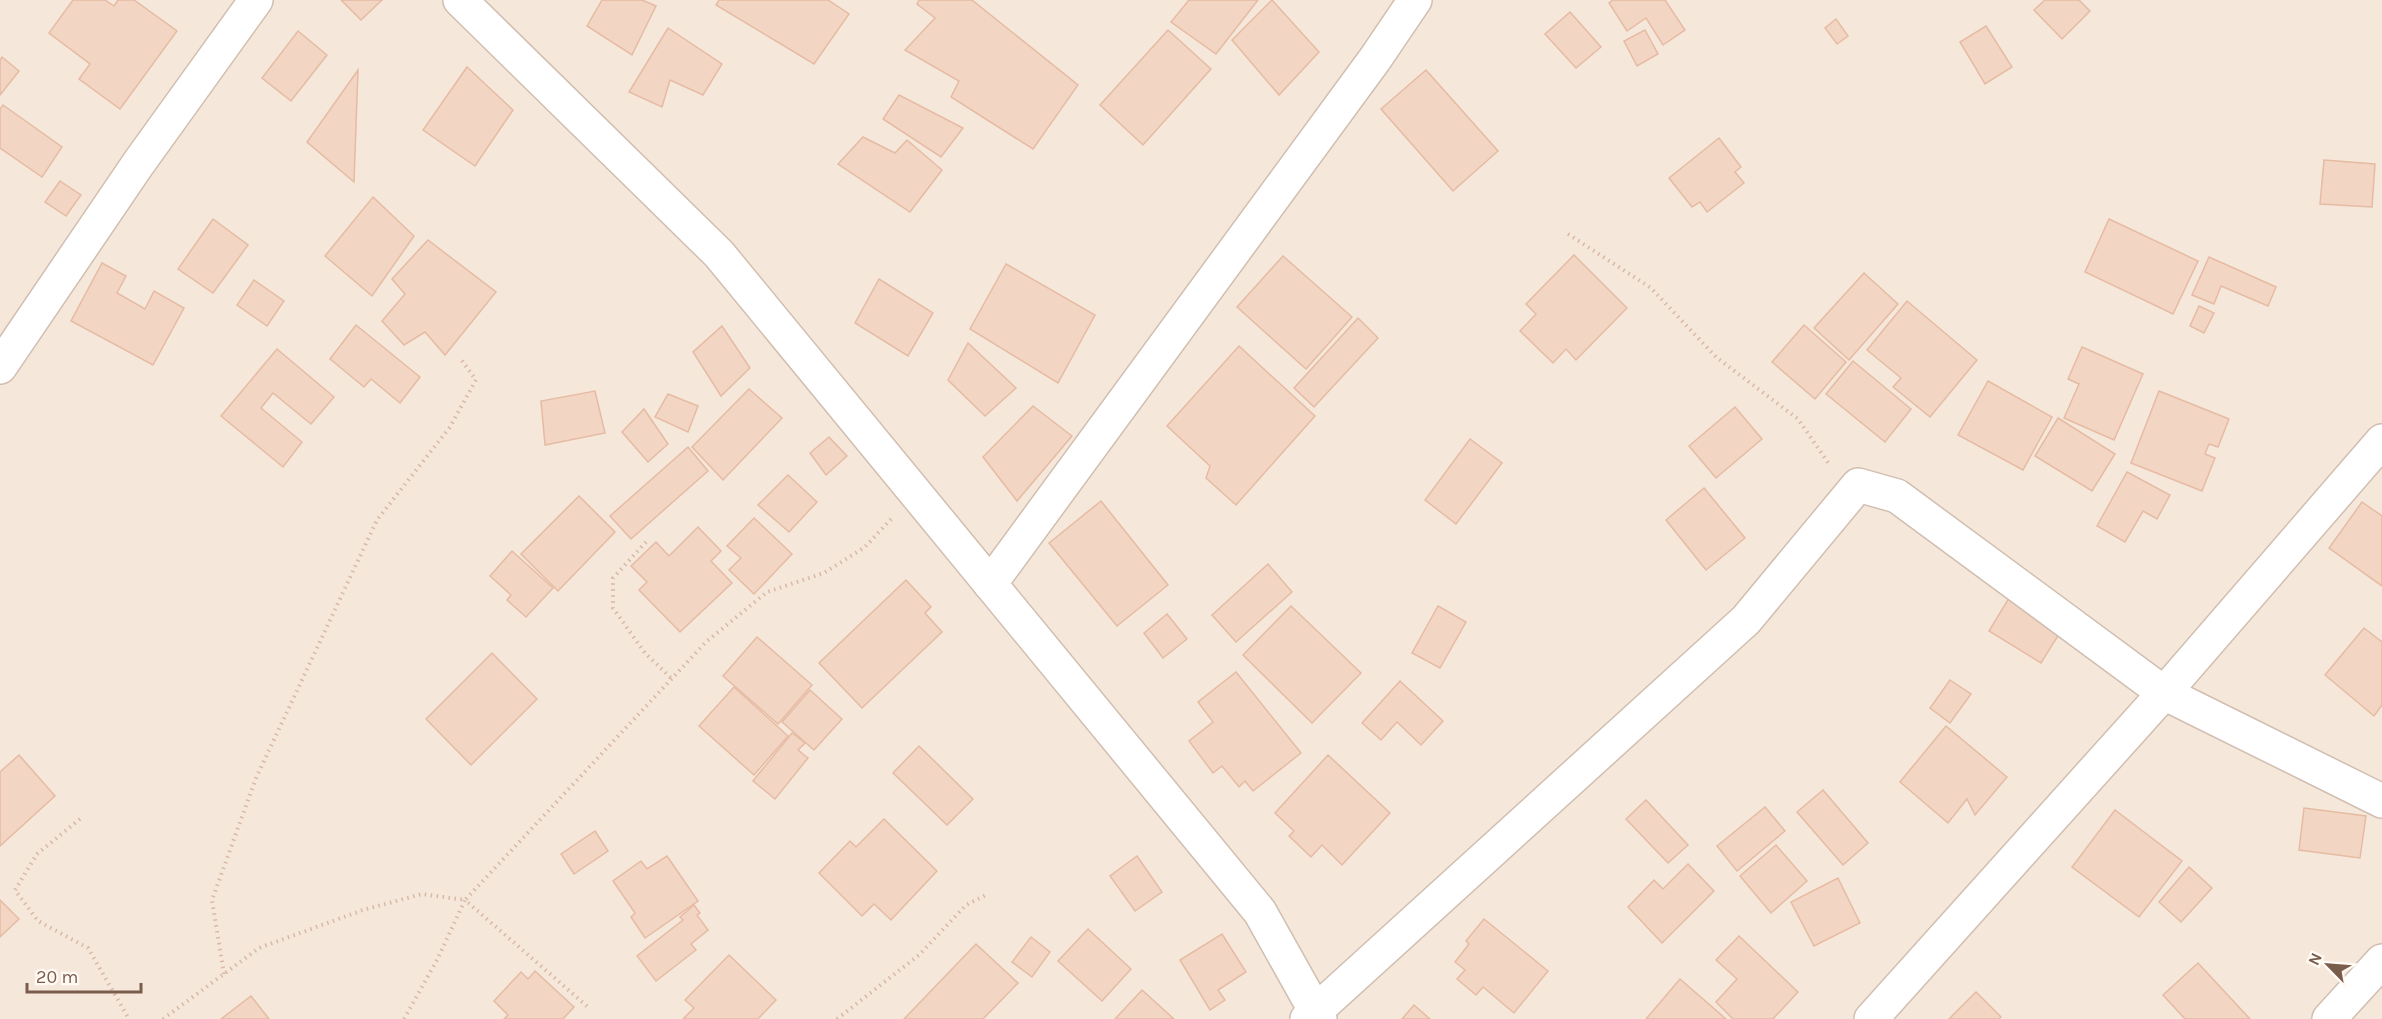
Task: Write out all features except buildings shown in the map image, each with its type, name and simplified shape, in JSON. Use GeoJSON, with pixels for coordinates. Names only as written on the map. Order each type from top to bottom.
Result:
{"type":"FeatureCollection","features":[{"type":"Feature","properties":{"kind":"street"},"geometry":{"type":"LineString","coordinates":[[0,367],[138,164],[256,0]]}},
{"type":"Feature","properties":{"kind":"street"},"geometry":{"type":"LineString","coordinates":[[460,0],[719,254],[1260,912],[1314,1016],[1746,620],[1858,485],[1897,496],[2164,693],[2382,801]]}},
{"type":"Feature","properties":{"kind":"street"},"geometry":{"type":"LineString","coordinates":[[990,584],[1375,59],[1415,0]]}},
{"type":"Feature","properties":{"kind":"street"},"geometry":{"type":"LineString","coordinates":[[1871,1019],[2164,693],[2382,441]]}},
{"type":"Feature","properties":{"kind":"street"},"geometry":{"type":"LineString","coordinates":[[2329,1019],[2382,961]]}},
{"type":"Feature","properties":{"kind":"path"},"geometry":{"type":"LineString","coordinates":[[1568,234],[1651,288],[1716,357],[1798,419],[1851,494]]}},
{"type":"Feature","properties":{"kind":"path"},"geometry":{"type":"LineString","coordinates":[[224,974],[212,900],[256,778],[377,520],[450,427],[476,380],[460,358]]}},
{"type":"Feature","properties":{"kind":"path"},"geometry":{"type":"LineString","coordinates":[[404,1019],[437,960],[465,900],[706,642],[767,592],[824,573],[865,547],[896,514],[907,483]]}},
{"type":"Feature","properties":{"kind":"path"},"geometry":{"type":"LineString","coordinates":[[646,542],[613,578],[613,608],[645,653],[672,680]]}},
{"type":"Feature","properties":{"kind":"path"},"geometry":{"type":"LineString","coordinates":[[80,819],[37,854],[15,890],[38,921],[88,948],[129,1019]]}},
{"type":"Feature","properties":{"kind":"path"},"geometry":{"type":"LineString","coordinates":[[163,1019],[260,948],[363,910],[422,894],[465,900],[588,1007]]}},
{"type":"Feature","properties":{"kind":"path"},"geometry":{"type":"LineString","coordinates":[[837,1019],[919,955],[966,905],[986,895]]}},
{"type":"Feature","properties":{"kind":"shaded area"},"geometry":{"type":"Polygon","coordinates":[[[0,0],[2382,0],[2382,1019],[0,1019],[0,0]]]}}]}
